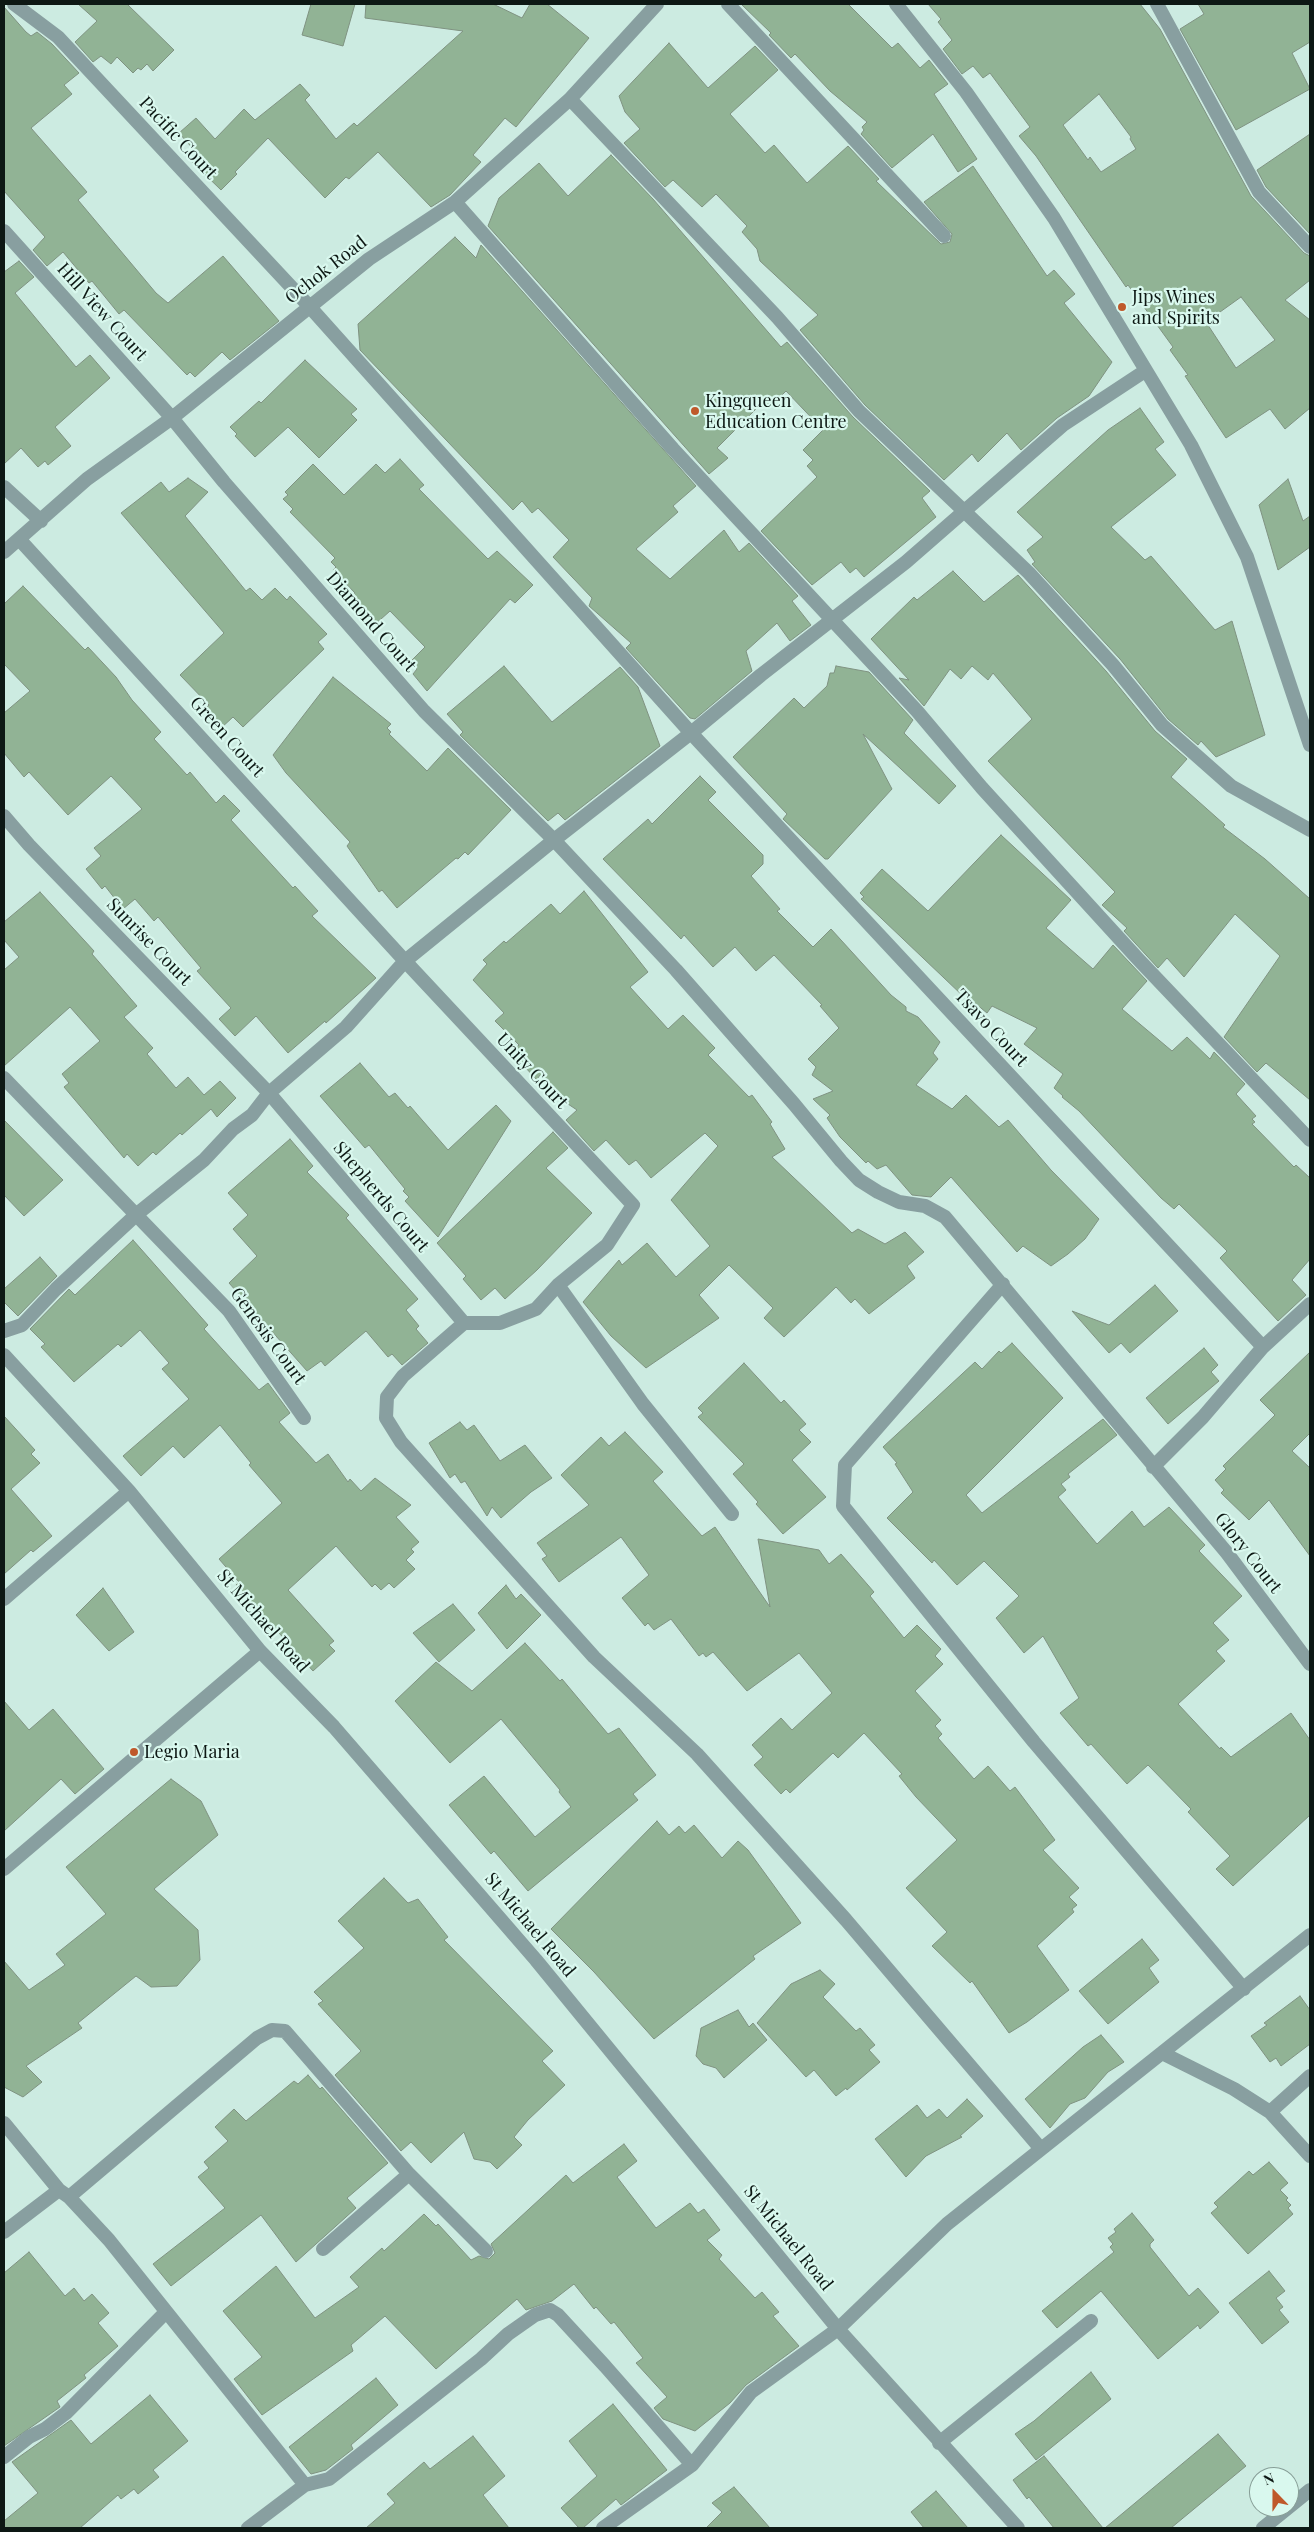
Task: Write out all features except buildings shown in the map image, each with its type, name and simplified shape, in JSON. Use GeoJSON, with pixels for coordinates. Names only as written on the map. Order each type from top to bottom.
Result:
{"type":"FeatureCollection","features":[{"type":"Feature","properties":{"kind":"street","name":"Pacific Court"},"geometry":{"type":"LineString","coordinates":[[14,4],[58,37],[309,306],[691,733]]}},
{"type":"Feature","properties":{"kind":"street","name":"Ochok Road"},"geometry":{"type":"LineString","coordinates":[[4,552],[87,480],[172,418],[369,259],[455,202],[570,99],[657,4]]}},
{"type":"Feature","properties":{"kind":"street"},"geometry":{"type":"LineString","coordinates":[[728,4],[944,236]]}},
{"type":"Feature","properties":{"kind":"street"},"geometry":{"type":"LineString","coordinates":[[896,4],[966,92],[1054,218],[1191,445],[1247,557],[1310,745]]}},
{"type":"Feature","properties":{"kind":"street"},"geometry":{"type":"LineString","coordinates":[[1157,4],[1260,192],[1310,247]]}},
{"type":"Feature","properties":{"kind":"street"},"geometry":{"type":"LineString","coordinates":[[570,99],[777,317],[859,411],[902,454],[966,510],[1029,573],[1113,665],[1162,725],[1231,786],[1310,830]]}},
{"type":"Feature","properties":{"kind":"street"},"geometry":{"type":"LineString","coordinates":[[455,202],[674,449],[833,619],[1138,959],[1310,1140]]}},
{"type":"Feature","properties":{"kind":"street","name":"Hill View Court"},"geometry":{"type":"LineString","coordinates":[[4,231],[172,418]]}},
{"type":"Feature","properties":{"kind":"street"},"geometry":{"type":"LineString","coordinates":[[4,1330],[22,1325],[56,1289],[137,1214],[204,1160],[233,1129],[252,1114],[269,1093],[346,1026],[405,961],[554,840],[691,733],[761,674],[906,562],[1063,425],[1145,370]]}},
{"type":"Feature","properties":{"kind":"street","name":"Diamond Court"},"geometry":{"type":"LineString","coordinates":[[172,418],[224,482],[424,711],[554,840],[676,970],[859,1180],[899,1202],[925,1206],[945,1217],[1003,1284]]}},
{"type":"Feature","properties":{"kind":"street"},"geometry":{"type":"LineString","coordinates":[[4,487],[41,521]]}},
{"type":"Feature","properties":{"kind":"street","name":"Green Court"},"geometry":{"type":"LineString","coordinates":[[19,539],[405,961]]}},
{"type":"Feature","properties":{"kind":"street","name":"Tsavo Court"},"geometry":{"type":"LineString","coordinates":[[691,733],[1262,1347]]}},
{"type":"Feature","properties":{"kind":"street","name":"Sunrise Court"},"geometry":{"type":"LineString","coordinates":[[4,816],[29,845],[269,1093]]}},
{"type":"Feature","properties":{"kind":"street","name":"Unity Court"},"geometry":{"type":"LineString","coordinates":[[405,961],[633,1205],[607,1245],[558,1285]]}},
{"type":"Feature","properties":{"kind":"street","name":"Genesis Court"},"geometry":{"type":"LineString","coordinates":[[4,1078],[229,1310],[304,1418]]}},
{"type":"Feature","properties":{"kind":"street","name":"Shepherds Court"},"geometry":{"type":"LineString","coordinates":[[269,1093],[464,1324]]}},
{"type":"Feature","properties":{"kind":"street"},"geometry":{"type":"LineString","coordinates":[[1003,1284],[845,1465],[842,1506],[1034,1742],[1244,1989]]}},
{"type":"Feature","properties":{"kind":"street","name":"Glory Court"},"geometry":{"type":"LineString","coordinates":[[1003,1284],[1227,1553],[1310,1664]]}},
{"type":"Feature","properties":{"kind":"street"},"geometry":{"type":"LineString","coordinates":[[732,1514],[643,1404],[558,1285],[536,1309],[500,1323],[464,1324],[403,1376],[387,1398],[386,1418],[401,1442],[594,1656],[697,1754],[846,1920],[1041,2149]]}},
{"type":"Feature","properties":{"kind":"street"},"geometry":{"type":"LineString","coordinates":[[1154,1467],[1203,1417],[1262,1347],[1310,1304]]}},
{"type":"Feature","properties":{"kind":"street","name":"St Michael Road"},"geometry":{"type":"LineString","coordinates":[[4,1355],[129,1491],[260,1651],[334,1727],[536,1960],[838,2329],[938,2443],[1018,2528]]}},
{"type":"Feature","properties":{"kind":"street"},"geometry":{"type":"LineString","coordinates":[[4,1599],[129,1491]]}},
{"type":"Feature","properties":{"kind":"street"},"geometry":{"type":"LineString","coordinates":[[4,1869],[260,1651]]}},
{"type":"Feature","properties":{"kind":"street"},"geometry":{"type":"LineString","coordinates":[[603,2528],[692,2465],[751,2392],[838,2329],[947,2224],[1310,1935]]}},
{"type":"Feature","properties":{"kind":"street"},"geometry":{"type":"LineString","coordinates":[[4,2232],[64,2194],[257,2038],[272,2030],[285,2031],[409,2174],[486,2251]]}},
{"type":"Feature","properties":{"kind":"street"},"geometry":{"type":"LineString","coordinates":[[1162,2053],[1234,2089],[1270,2112],[1310,2156]]}},
{"type":"Feature","properties":{"kind":"street"},"geometry":{"type":"LineString","coordinates":[[1270,2112],[1310,2076]]}},
{"type":"Feature","properties":{"kind":"street"},"geometry":{"type":"LineString","coordinates":[[4,2123],[64,2194],[109,2240],[305,2486]]}},
{"type":"Feature","properties":{"kind":"street"},"geometry":{"type":"LineString","coordinates":[[323,2249],[409,2174]]}},
{"type":"Feature","properties":{"kind":"street"},"geometry":{"type":"LineString","coordinates":[[248,2528],[305,2486],[329,2479],[481,2359],[508,2334],[536,2315],[550,2310],[558,2315],[605,2366],[692,2465]]}},
{"type":"Feature","properties":{"kind":"street"},"geometry":{"type":"LineString","coordinates":[[4,2457],[29,2436],[46,2429],[66,2413],[166,2312]]}},
{"type":"Feature","properties":{"kind":"street"},"geometry":{"type":"LineString","coordinates":[[938,2443],[1091,2321]]}},
{"type":"Feature","properties":{"kind":"street"},"geometry":{"type":"LineString","coordinates":[[1262,2528],[1310,2490]]}},
{"type":"Feature","properties":{"kind":"place","name":"Jips Wines and Spirits"},"geometry":{"type":"Point","coordinates":[1122,307]}},
{"type":"Feature","properties":{"kind":"place","name":"Kingqueen Education Centre"},"geometry":{"type":"Point","coordinates":[695,411]}},
{"type":"Feature","properties":{"kind":"place","name":"Legio Maria"},"geometry":{"type":"Point","coordinates":[134,1752]}}]}
